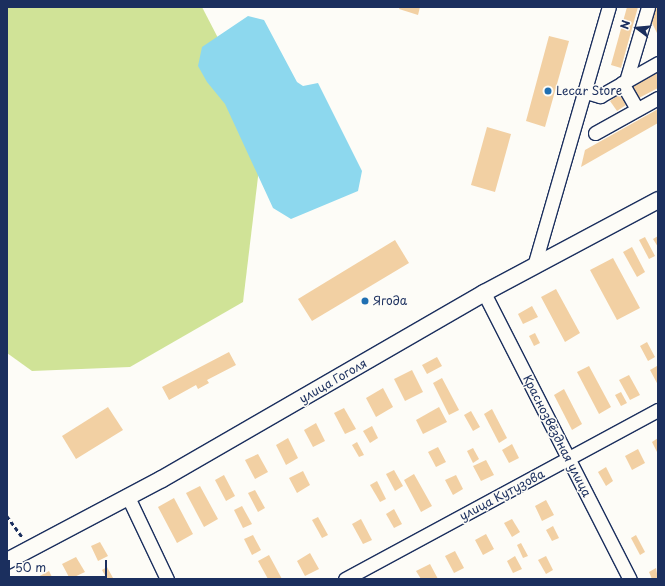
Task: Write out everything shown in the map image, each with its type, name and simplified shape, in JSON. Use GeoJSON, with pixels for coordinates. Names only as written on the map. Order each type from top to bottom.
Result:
{"type":"FeatureCollection","features":[{"type":"Feature","properties":{"kind":"main road","name":"улица Гоголя"},"geometry":{"type":"LineString","coordinates":[[7,561],[128,497],[484,293],[658,200]]}},
{"type":"Feature","properties":{"kind":"street"},"geometry":{"type":"LineString","coordinates":[[534,266],[586,92],[609,7]]}},
{"type":"Feature","properties":{"kind":"street"},"geometry":{"type":"LineString","coordinates":[[637,109],[624,82],[648,7]]}},
{"type":"Feature","properties":{"kind":"street"},"geometry":{"type":"LineString","coordinates":[[586,92],[600,96],[658,63]]}},
{"type":"Feature","properties":{"kind":"street"},"geometry":{"type":"LineString","coordinates":[[595,134],[658,98]]}},
{"type":"Feature","properties":{"kind":"street","name":"Краснозвёздная улица"},"geometry":{"type":"LineString","coordinates":[[484,293],[630,579]]}},
{"type":"Feature","properties":{"kind":"street","name":"улица Кутузова"},"geometry":{"type":"LineString","coordinates":[[345,579],[570,459],[658,410]]}},
{"type":"Feature","properties":{"kind":"street"},"geometry":{"type":"LineString","coordinates":[[128,497],[167,579]]}},
{"type":"Feature","properties":{"kind":"path"},"geometry":{"type":"LineString","coordinates":[[7,516],[30,549]]}},
{"type":"Feature","properties":{"kind":"green space"},"geometry":{"type":"Polygon","coordinates":[[[7,7],[202,7],[264,127],[243,302],[130,367],[32,371],[7,353],[7,7]]]}},
{"type":"Feature","properties":{"kind":"water"},"geometry":{"type":"Polygon","coordinates":[[[248,16],[264,20],[297,82],[303,86],[318,83],[362,171],[358,191],[291,219],[273,208],[225,104],[207,82],[198,66],[202,47],[248,16]]]}},
{"type":"Feature","properties":{"kind":"building"},"geometry":{"type":"Polygon","coordinates":[[[400,7],[420,7],[418,15],[399,9],[400,7]]]}},
{"type":"Feature","properties":{"kind":"building"},"geometry":{"type":"Polygon","coordinates":[[[627,7],[638,7],[621,68],[611,65],[627,7]]]}},
{"type":"Feature","properties":{"kind":"building"},"geometry":{"type":"Polygon","coordinates":[[[654,7],[658,7],[658,35],[651,21],[654,7]]]}},
{"type":"Feature","properties":{"kind":"building"},"geometry":{"type":"Polygon","coordinates":[[[549,36],[569,41],[545,127],[526,121],[549,36]]]}},
{"type":"Feature","properties":{"kind":"building"},"geometry":{"type":"Polygon","coordinates":[[[658,72],[658,88],[637,99],[631,87],[658,72]]]}},
{"type":"Feature","properties":{"kind":"building"},"geometry":{"type":"Polygon","coordinates":[[[620,94],[626,105],[617,111],[610,101],[620,94]]]}},
{"type":"Feature","properties":{"kind":"building"},"geometry":{"type":"Polygon","coordinates":[[[658,109],[658,123],[581,167],[585,150],[658,109]]]}},
{"type":"Feature","properties":{"kind":"building"},"geometry":{"type":"Polygon","coordinates":[[[487,127],[511,134],[495,192],[471,185],[487,127]]]}},
{"type":"Feature","properties":{"kind":"building"},"geometry":{"type":"Polygon","coordinates":[[[658,236],[658,247],[653,239],[658,236]]]}},
{"type":"Feature","properties":{"kind":"building"},"geometry":{"type":"Polygon","coordinates":[[[645,237],[655,256],[649,259],[639,240],[645,237]]]}},
{"type":"Feature","properties":{"kind":"building"},"geometry":{"type":"Polygon","coordinates":[[[395,240],[409,263],[312,321],[298,299],[395,240]]]}},
{"type":"Feature","properties":{"kind":"building"},"geometry":{"type":"Polygon","coordinates":[[[632,247],[645,272],[637,277],[623,252],[632,247]]]}},
{"type":"Feature","properties":{"kind":"building"},"geometry":{"type":"Polygon","coordinates":[[[613,258],[640,308],[617,320],[590,270],[613,258]]]}},
{"type":"Feature","properties":{"kind":"building"},"geometry":{"type":"Polygon","coordinates":[[[556,289],[580,333],[565,342],[541,297],[556,289]]]}},
{"type":"Feature","properties":{"kind":"building"},"geometry":{"type":"Polygon","coordinates":[[[532,306],[538,317],[523,324],[518,314],[532,306]]]}},
{"type":"Feature","properties":{"kind":"building"},"geometry":{"type":"Polygon","coordinates":[[[535,333],[540,343],[534,346],[529,336],[535,333]]]}},
{"type":"Feature","properties":{"kind":"building"},"geometry":{"type":"Polygon","coordinates":[[[647,342],[655,357],[648,361],[640,346],[647,342]]]}},
{"type":"Feature","properties":{"kind":"building"},"geometry":{"type":"Polygon","coordinates":[[[229,352],[236,365],[207,380],[209,383],[198,389],[196,385],[169,400],[162,387],[229,352]]]}},
{"type":"Feature","properties":{"kind":"building"},"geometry":{"type":"Polygon","coordinates":[[[437,357],[442,366],[427,374],[422,365],[437,357]]]}},
{"type":"Feature","properties":{"kind":"building"},"geometry":{"type":"Polygon","coordinates":[[[589,366],[611,407],[599,414],[577,372],[589,366]]]}},
{"type":"Feature","properties":{"kind":"building"},"geometry":{"type":"Polygon","coordinates":[[[657,366],[658,368],[658,385],[650,370],[657,366]]]}},
{"type":"Feature","properties":{"kind":"building"},"geometry":{"type":"Polygon","coordinates":[[[412,370],[423,392],[405,401],[394,379],[412,370]]]}},
{"type":"Feature","properties":{"kind":"building"},"geometry":{"type":"Polygon","coordinates":[[[629,375],[640,395],[630,400],[619,380],[629,375]]]}},
{"type":"Feature","properties":{"kind":"building"},"geometry":{"type":"Polygon","coordinates":[[[442,378],[459,410],[449,415],[433,383],[442,378]]]}},
{"type":"Feature","properties":{"kind":"building"},"geometry":{"type":"Polygon","coordinates":[[[383,388],[393,407],[376,417],[366,398],[383,388]]]}},
{"type":"Feature","properties":{"kind":"building"},"geometry":{"type":"Polygon","coordinates":[[[564,389],[582,424],[572,430],[554,395],[564,389]]]}},
{"type":"Feature","properties":{"kind":"building"},"geometry":{"type":"Polygon","coordinates":[[[621,392],[627,403],[621,406],[615,395],[621,392]]]}},
{"type":"Feature","properties":{"kind":"building"},"geometry":{"type":"Polygon","coordinates":[[[108,407],[123,430],[76,459],[62,436],[108,407]]]}},
{"type":"Feature","properties":{"kind":"building"},"geometry":{"type":"Polygon","coordinates":[[[439,407],[447,422],[423,434],[416,420],[439,407]]]}},
{"type":"Feature","properties":{"kind":"building"},"geometry":{"type":"Polygon","coordinates":[[[344,408],[356,429],[345,434],[334,413],[344,408]]]}},
{"type":"Feature","properties":{"kind":"building"},"geometry":{"type":"Polygon","coordinates":[[[492,409],[507,438],[499,443],[484,414],[492,409]]]}},
{"type":"Feature","properties":{"kind":"building"},"geometry":{"type":"Polygon","coordinates":[[[471,411],[480,427],[473,431],[464,415],[471,411]]]}},
{"type":"Feature","properties":{"kind":"building"},"geometry":{"type":"Polygon","coordinates":[[[316,423],[325,441],[313,447],[304,430],[316,423]]]}},
{"type":"Feature","properties":{"kind":"building"},"geometry":{"type":"Polygon","coordinates":[[[372,426],[378,438],[370,443],[363,431],[372,426]]]}},
{"type":"Feature","properties":{"kind":"building"},"geometry":{"type":"Polygon","coordinates":[[[288,438],[298,458],[286,465],[276,445],[288,438]]]}},
{"type":"Feature","properties":{"kind":"building"},"geometry":{"type":"Polygon","coordinates":[[[658,438],[658,454],[652,442],[658,438]]]}},
{"type":"Feature","properties":{"kind":"building"},"geometry":{"type":"Polygon","coordinates":[[[357,442],[364,455],[359,457],[352,445],[357,442]]]}},
{"type":"Feature","properties":{"kind":"building"},"geometry":{"type":"Polygon","coordinates":[[[512,444],[519,458],[509,463],[502,450],[512,444]]]}},
{"type":"Feature","properties":{"kind":"building"},"geometry":{"type":"Polygon","coordinates":[[[438,447],[446,462],[436,467],[428,452],[438,447]]]}},
{"type":"Feature","properties":{"kind":"building"},"geometry":{"type":"Polygon","coordinates":[[[473,448],[479,459],[473,463],[467,451],[473,448]]]}},
{"type":"Feature","properties":{"kind":"building"},"geometry":{"type":"Polygon","coordinates":[[[638,449],[645,463],[632,470],[625,456],[638,449]]]}},
{"type":"Feature","properties":{"kind":"building"},"geometry":{"type":"Polygon","coordinates":[[[258,454],[268,472],[255,479],[245,460],[258,454]]]}},
{"type":"Feature","properties":{"kind":"building"},"geometry":{"type":"Polygon","coordinates":[[[486,460],[494,475],[481,481],[473,466],[486,460]]]}},
{"type":"Feature","properties":{"kind":"building"},"geometry":{"type":"Polygon","coordinates":[[[606,467],[613,481],[606,486],[598,472],[606,467]]]}},
{"type":"Feature","properties":{"kind":"building"},"geometry":{"type":"Polygon","coordinates":[[[394,470],[403,486],[395,491],[386,474],[394,470]]]}},
{"type":"Feature","properties":{"kind":"building"},"geometry":{"type":"Polygon","coordinates":[[[303,471],[310,485],[297,493],[289,478],[303,471]]]}},
{"type":"Feature","properties":{"kind":"building"},"geometry":{"type":"Polygon","coordinates":[[[414,474],[432,506],[421,512],[404,480],[414,474]]]}},
{"type":"Feature","properties":{"kind":"building"},"geometry":{"type":"Polygon","coordinates":[[[224,475],[235,496],[226,501],[215,480],[224,475]]]}},
{"type":"Feature","properties":{"kind":"building"},"geometry":{"type":"Polygon","coordinates":[[[456,475],[463,489],[453,495],[445,480],[456,475]]]}},
{"type":"Feature","properties":{"kind":"building"},"geometry":{"type":"Polygon","coordinates":[[[377,481],[386,499],[380,502],[370,485],[377,481]]]}},
{"type":"Feature","properties":{"kind":"building"},"geometry":{"type":"Polygon","coordinates":[[[200,486],[218,519],[204,527],[186,493],[200,486]]]}},
{"type":"Feature","properties":{"kind":"building"},"geometry":{"type":"Polygon","coordinates":[[[255,490],[265,508],[258,512],[248,493],[255,490]]]}},
{"type":"Feature","properties":{"kind":"building"},"geometry":{"type":"Polygon","coordinates":[[[174,498],[193,534],[177,543],[158,507],[174,498]]]}},
{"type":"Feature","properties":{"kind":"building"},"geometry":{"type":"Polygon","coordinates":[[[546,500],[554,515],[542,521],[535,506],[546,500]]]}},
{"type":"Feature","properties":{"kind":"building"},"geometry":{"type":"Polygon","coordinates":[[[242,506],[252,524],[243,528],[234,510],[242,506]]]}},
{"type":"Feature","properties":{"kind":"building"},"geometry":{"type":"Polygon","coordinates":[[[394,509],[402,524],[394,528],[386,514],[394,509]]]}},
{"type":"Feature","properties":{"kind":"building"},"geometry":{"type":"Polygon","coordinates":[[[318,517],[328,535],[322,538],[312,520],[318,517]]]}},
{"type":"Feature","properties":{"kind":"building"},"geometry":{"type":"Polygon","coordinates":[[[361,519],[372,540],[363,544],[352,524],[361,519]]]}},
{"type":"Feature","properties":{"kind":"building"},"geometry":{"type":"Polygon","coordinates":[[[512,519],[520,532],[512,537],[504,523],[512,519]]]}},
{"type":"Feature","properties":{"kind":"building"},"geometry":{"type":"Polygon","coordinates":[[[553,526],[559,538],[552,541],[546,530],[553,526]]]}},
{"type":"Feature","properties":{"kind":"building"},"geometry":{"type":"Polygon","coordinates":[[[486,534],[494,549],[483,555],[475,540],[486,534]]]}},
{"type":"Feature","properties":{"kind":"building"},"geometry":{"type":"Polygon","coordinates":[[[253,535],[261,550],[252,555],[244,539],[253,535]]]}},
{"type":"Feature","properties":{"kind":"building"},"geometry":{"type":"Polygon","coordinates":[[[636,535],[645,552],[640,555],[631,538],[636,535]]]}},
{"type":"Feature","properties":{"kind":"building"},"geometry":{"type":"Polygon","coordinates":[[[100,542],[108,556],[98,561],[91,546],[100,542]]]}},
{"type":"Feature","properties":{"kind":"building"},"geometry":{"type":"Polygon","coordinates":[[[521,543],[528,556],[523,558],[517,545],[521,543]]]}},
{"type":"Feature","properties":{"kind":"building"},"geometry":{"type":"Polygon","coordinates":[[[455,551],[464,568],[454,573],[445,556],[455,551]]]}},
{"type":"Feature","properties":{"kind":"building"},"geometry":{"type":"Polygon","coordinates":[[[310,553],[319,569],[305,576],[297,561],[310,553]]]}},
{"type":"Feature","properties":{"kind":"building"},"geometry":{"type":"Polygon","coordinates":[[[269,555],[282,579],[268,579],[258,561],[269,555]]]}},
{"type":"Feature","properties":{"kind":"building"},"geometry":{"type":"Polygon","coordinates":[[[515,556],[522,569],[513,573],[507,561],[515,556]]]}},
{"type":"Feature","properties":{"kind":"building"},"geometry":{"type":"Polygon","coordinates":[[[546,556],[553,570],[546,574],[538,560],[546,556]]]}},
{"type":"Feature","properties":{"kind":"building"},"geometry":{"type":"Polygon","coordinates":[[[76,557],[85,572],[70,579],[62,564],[76,557]]]}},
{"type":"Feature","properties":{"kind":"building"},"geometry":{"type":"Polygon","coordinates":[[[430,564],[438,579],[421,579],[416,571],[430,564]]]}},
{"type":"Feature","properties":{"kind":"building"},"geometry":{"type":"Polygon","coordinates":[[[107,567],[113,578],[107,579],[102,570],[107,567]]]}},
{"type":"Feature","properties":{"kind":"building"},"geometry":{"type":"Polygon","coordinates":[[[656,568],[658,579],[652,579],[649,572],[656,568]]]}},
{"type":"Feature","properties":{"kind":"building"},"geometry":{"type":"Polygon","coordinates":[[[49,571],[53,579],[34,579],[49,571]]]}},
{"type":"Feature","properties":{"kind":"place","name":"Lecar Store"},"geometry":{"type":"Point","coordinates":[548,91]}},
{"type":"Feature","properties":{"kind":"place","name":"Ягода"},"geometry":{"type":"Point","coordinates":[365,301]}}]}
